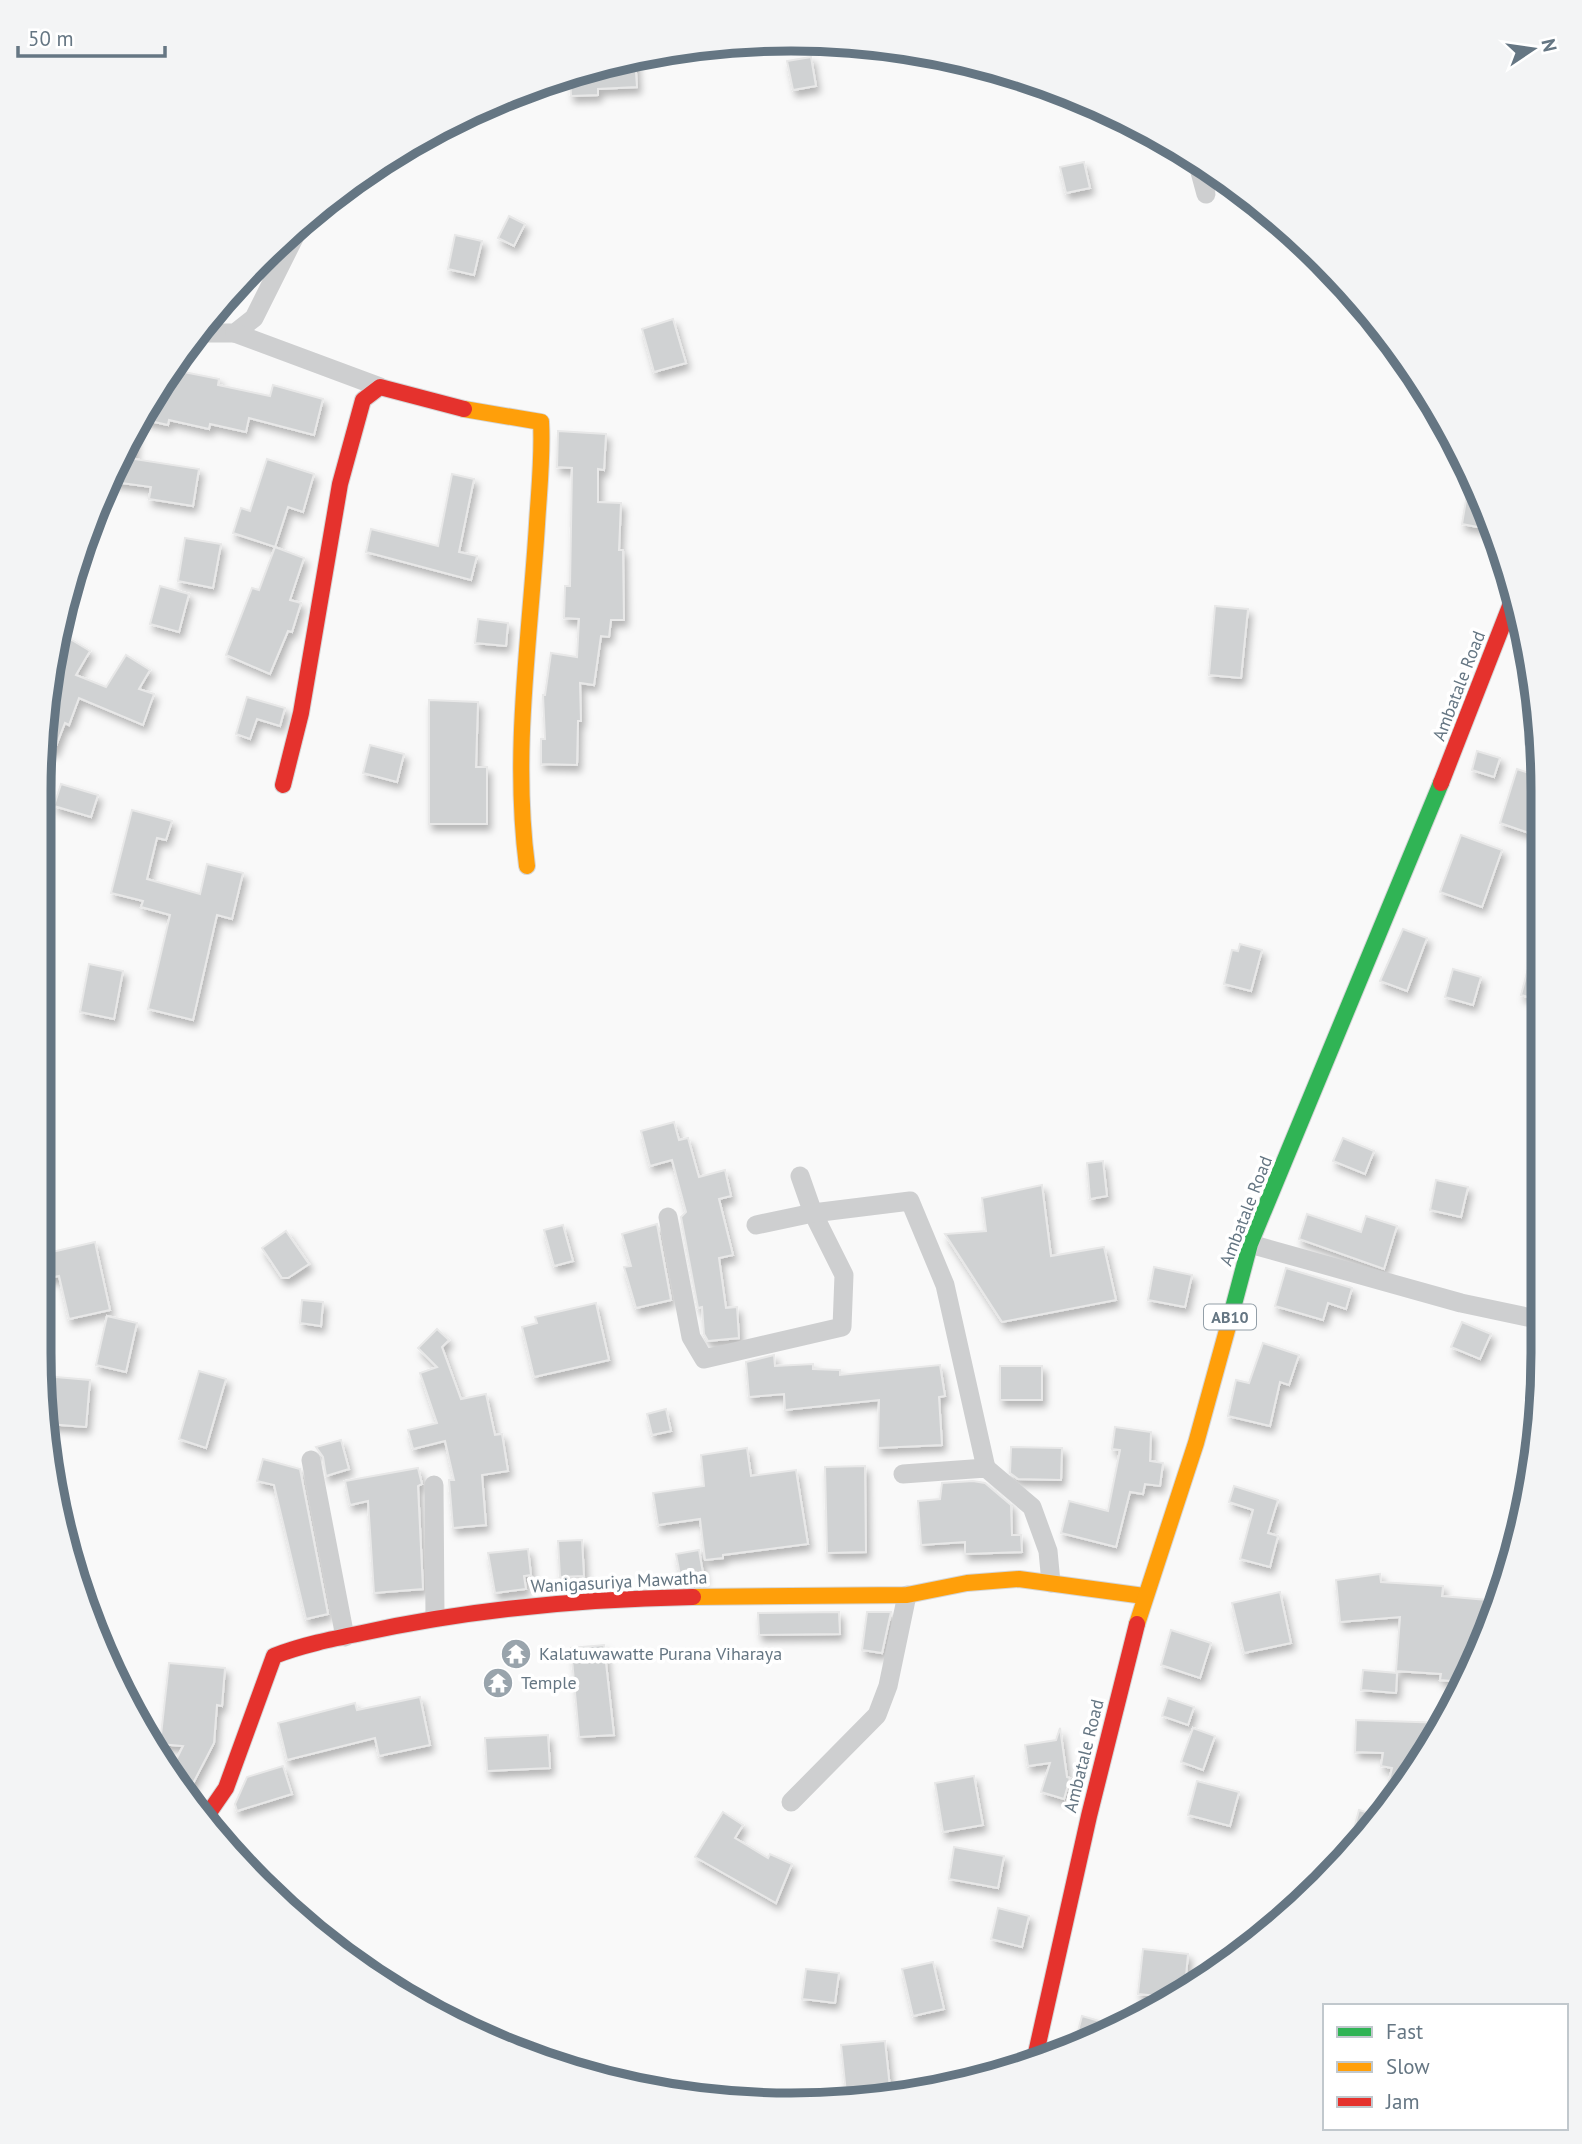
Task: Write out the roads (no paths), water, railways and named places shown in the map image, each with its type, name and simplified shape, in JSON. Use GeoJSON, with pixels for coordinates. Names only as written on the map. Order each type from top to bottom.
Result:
{"type":"FeatureCollection","features":[{"type":"Feature","properties":{"kind":"street"},"geometry":{"type":"LineString","coordinates":[[1202,176],[1206,194]]}},
{"type":"Feature","properties":{"kind":"street"},"geometry":{"type":"LineString","coordinates":[[235,333],[254,318],[289,247]]}},
{"type":"Feature","properties":{"kind":"street"},"geometry":{"type":"LineString","coordinates":[[210,333],[235,333],[423,402],[473,411],[518,414],[541,422],[528,662],[519,751],[520,814],[527,866]]}},
{"type":"Feature","properties":{"kind":"street"},"geometry":{"type":"LineString","coordinates":[[283,785],[301,713],[340,484],[363,400],[380,387]]}},
{"type":"Feature","properties":{"kind":"street","name":"Ambatale Road"},"geometry":{"type":"LineString","coordinates":[[1036,2051],[1088,1816],[1144,1596],[1196,1443],[1250,1244],[1399,890],[1509,611]]}},
{"type":"Feature","properties":{"kind":"street"},"geometry":{"type":"LineString","coordinates":[[667,1217],[691,1337],[704,1359],[842,1327],[844,1275],[813,1213],[800,1175]]}},
{"type":"Feature","properties":{"kind":"street"},"geometry":{"type":"LineString","coordinates":[[756,1225],[813,1213],[910,1202],[945,1285],[986,1468],[1032,1507],[1048,1551],[1051,1583]]}},
{"type":"Feature","properties":{"kind":"street"},"geometry":{"type":"LineString","coordinates":[[1250,1244],[1461,1303],[1531,1318]]}},
{"type":"Feature","properties":{"kind":"street"},"geometry":{"type":"LineString","coordinates":[[311,1460],[345,1637]]}},
{"type":"Feature","properties":{"kind":"street"},"geometry":{"type":"LineString","coordinates":[[903,1474],[986,1468]]}},
{"type":"Feature","properties":{"kind":"street"},"geometry":{"type":"LineString","coordinates":[[434,1485],[435,1618]]}},
{"type":"Feature","properties":{"kind":"street","name":"Wanigasuriya Mawatha"},"geometry":{"type":"LineString","coordinates":[[210,1811],[226,1788],[274,1656],[294,1648],[435,1618],[540,1605],[632,1598],[908,1595],[967,1583],[1019,1579],[1144,1596]]}},
{"type":"Feature","properties":{"kind":"street"},"geometry":{"type":"LineString","coordinates":[[791,1802],[877,1715],[888,1686],[908,1595]]}},
{"type":"Feature","properties":{"kind":"place","name":"Kalatuwawatte Purana Viharaya"},"geometry":{"type":"Point","coordinates":[516,1654]}},
{"type":"Feature","properties":{"kind":"place","name":"Temple"},"geometry":{"type":"Point","coordinates":[498,1683]}}]}
